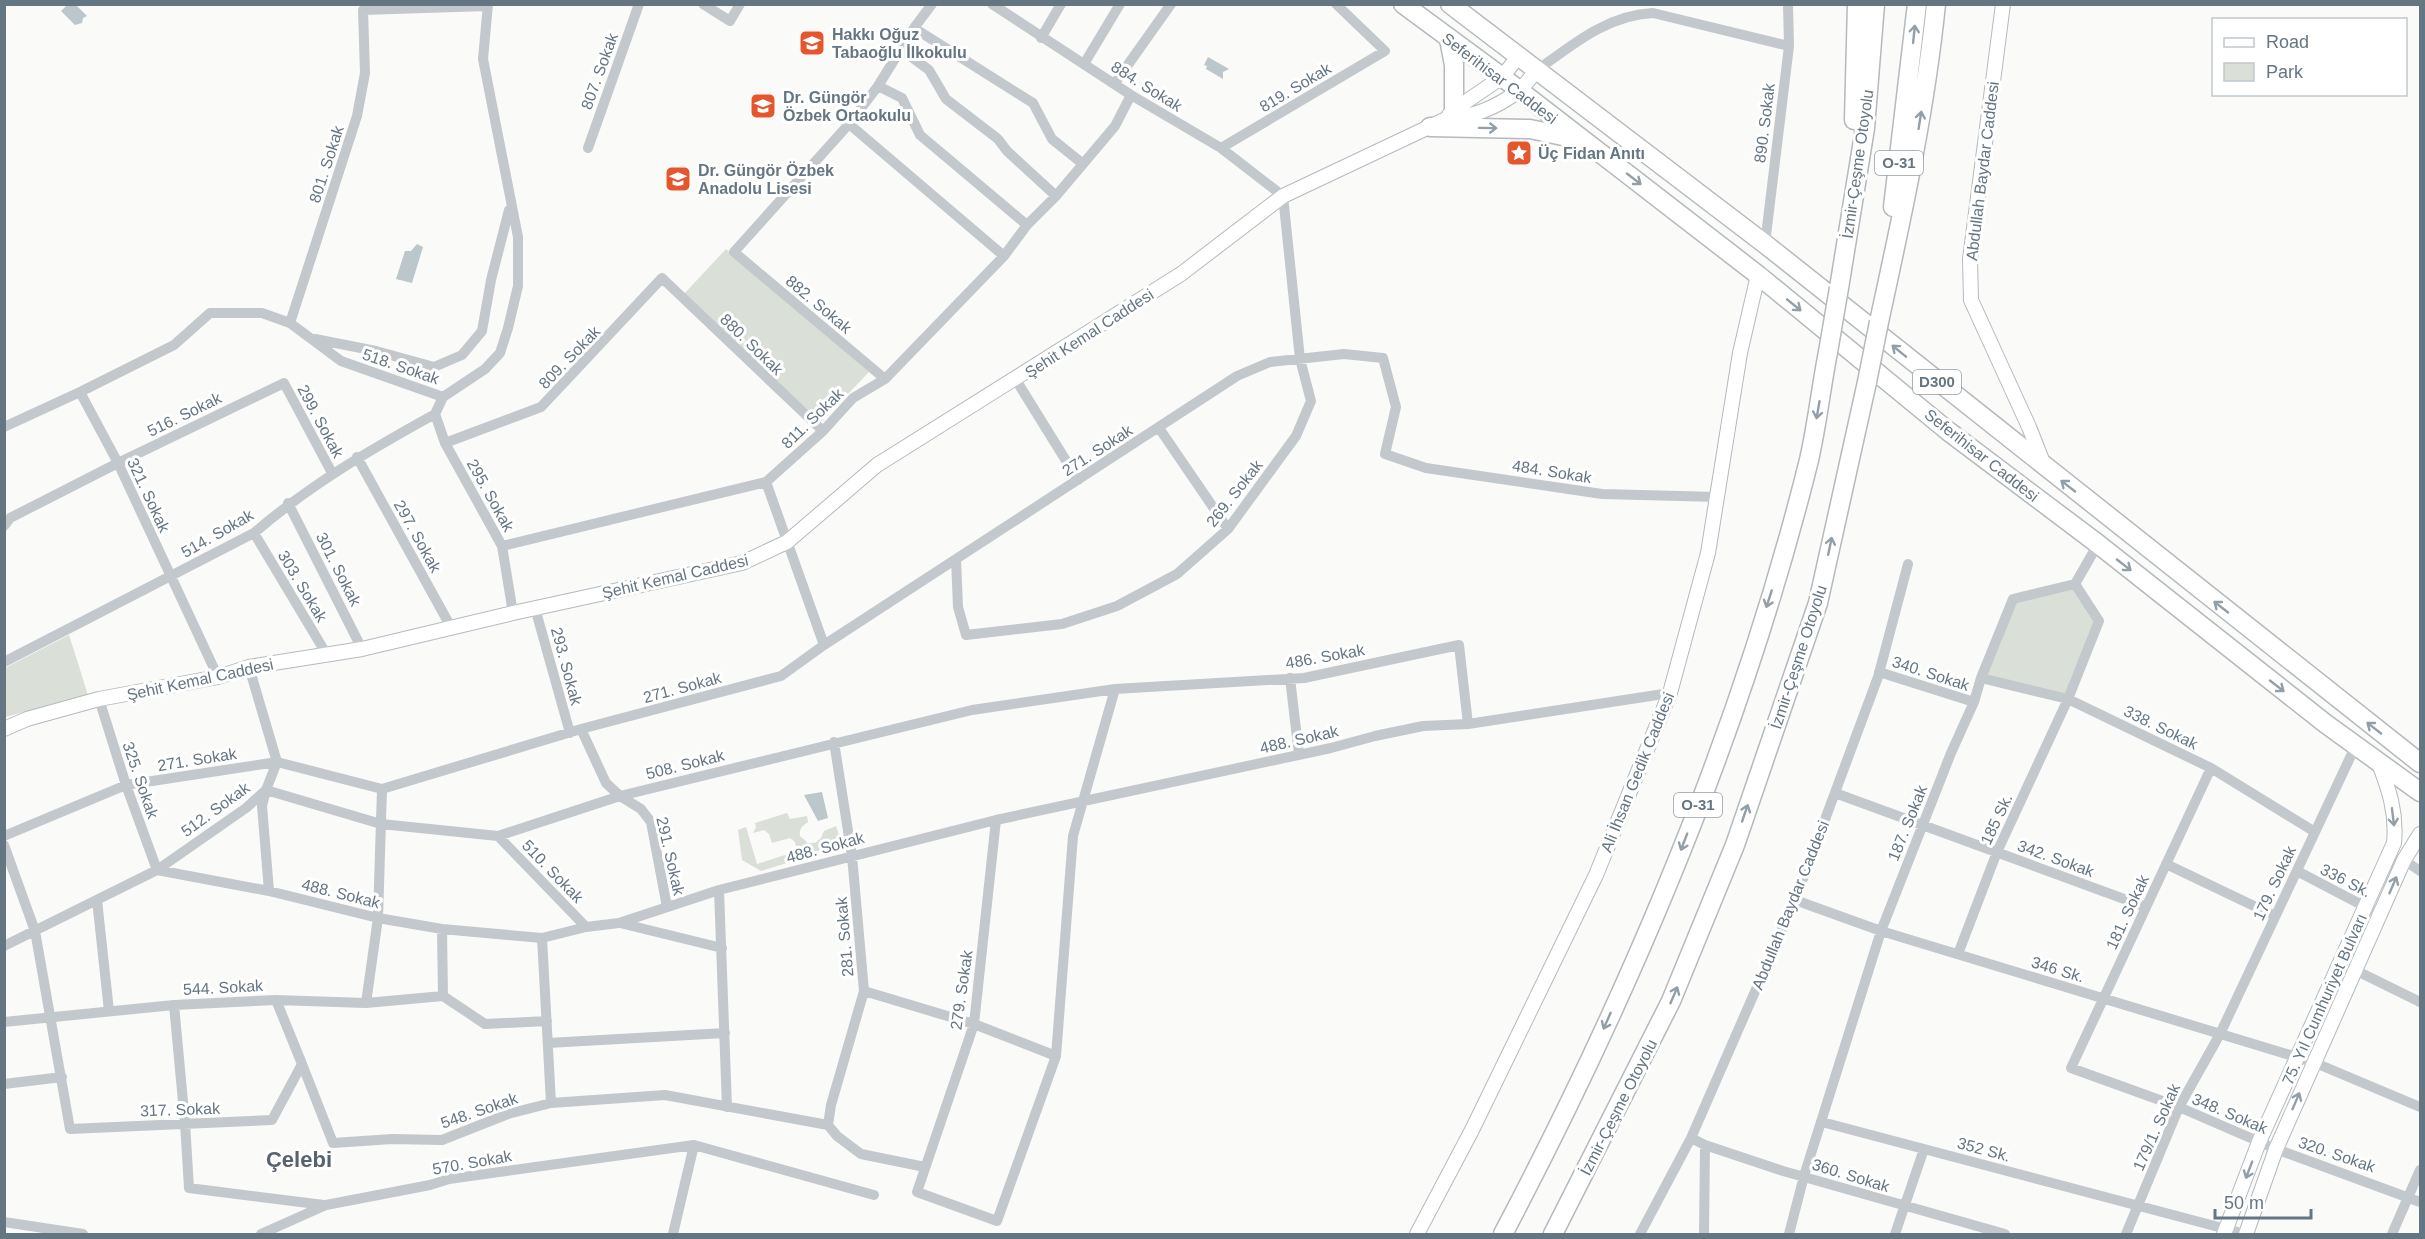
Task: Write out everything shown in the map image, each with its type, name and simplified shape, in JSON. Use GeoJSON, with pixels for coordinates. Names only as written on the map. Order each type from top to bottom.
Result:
{"type":"FeatureCollection","features":[{"type":"Feature","properties":{"kind":"highway","name":"Seferihisar Caddesi"},"geometry":{"type":"LineString","coordinates":[[1403,4],[1502,77],[1758,275],[1948,431],[2098,544],[2326,724],[2421,792]]}},
{"type":"Feature","properties":{"kind":"highway","name":"Seferihisar Caddesi"},"geometry":{"type":"LineString","coordinates":[[1450,4],[1765,244],[2421,764]]}},
{"type":"Feature","properties":{"kind":"highway"},"geometry":{"type":"LineString","coordinates":[[1852,198],[1857,4]]}},
{"type":"Feature","properties":{"kind":"highway","name":"İzmir-Çeşme Otoyolu"},"geometry":{"type":"LineString","coordinates":[[1503,1234],[1560,1127],[1647,933],[1723,741],[1776,579],[1809,458],[1839,288],[1865,128],[1875,4]]}},
{"type":"Feature","properties":{"kind":"highway","name":"İzmir-Çeşme Otoyolu"},"geometry":{"type":"LineString","coordinates":[[1553,1234],[1671,1001],[1734,845],[1818,603],[1880,322],[1917,4]]}},
{"type":"Feature","properties":{"kind":"highway"},"geometry":{"type":"LineString","coordinates":[[1880,322],[1912,167],[1931,51],[1936,4]]}},
{"type":"Feature","properties":{"kind":"highway"},"geometry":{"type":"LineString","coordinates":[[1449,39],[1454,65],[1450,114]]}},
{"type":"Feature","properties":{"kind":"highway"},"geometry":{"type":"LineString","coordinates":[[1430,127],[1530,129],[1583,140]]}},
{"type":"Feature","properties":{"kind":"main road","name":"Abdullah Baydar Caddesi"},"geometry":{"type":"LineString","coordinates":[[2002,4],[1971,259],[1971,300],[2045,467]]}},
{"type":"Feature","properties":{"kind":"main road","name":"Şehit Kemal Caddesi"},"geometry":{"type":"LineString","coordinates":[[4,729],[27,719],[99,699],[218,677],[249,667],[363,649],[535,608],[742,563],[787,542],[877,465],[1016,380],[1181,274],[1283,196],[1430,127],[1502,77],[1518,57]]}},
{"type":"Feature","properties":{"kind":"main road","name":"Şehit Kemal Caddesi"},"geometry":{"type":"LineString","coordinates":[[1450,114],[1461,118],[1482,111],[1518,91],[1536,71]]}},
{"type":"Feature","properties":{"kind":"main road","name":"Ali İhsan Gedik Caddesi"},"geometry":{"type":"LineString","coordinates":[[1417,1234],[1472,1130],[1596,875],[1671,693],[1708,553],[1740,353],[1758,275]]}},
{"type":"Feature","properties":{"kind":"main road","name":"75. Yıl Cumhuriyet Bulvarı"},"geometry":{"type":"LineString","coordinates":[[2225,1232],[2259,1142],[2394,843],[2392,796],[2378,761]]}},
{"type":"Feature","properties":{"kind":"main road","name":"75. Yıl Cumhuriyet Bulvarı"},"geometry":{"type":"LineString","coordinates":[[2245,1234],[2276,1149],[2313,1062],[2404,860],[2421,834]]}},
{"type":"Feature","properties":{"kind":"street","name":"807. Sokak"},"geometry":{"type":"LineString","coordinates":[[588,148],[639,4]]}},
{"type":"Feature","properties":{"kind":"street"},"geometry":{"type":"LineString","coordinates":[[703,4],[730,21],[740,4]]}},
{"type":"Feature","properties":{"kind":"street"},"geometry":{"type":"LineString","coordinates":[[932,4],[914,28],[878,86],[849,124],[1004,256]]}},
{"type":"Feature","properties":{"kind":"street","name":"884. Sokak"},"geometry":{"type":"LineString","coordinates":[[992,4],[1131,95],[1221,148],[1283,196]]}},
{"type":"Feature","properties":{"kind":"street"},"geometry":{"type":"LineString","coordinates":[[1041,38],[1060,4]]}},
{"type":"Feature","properties":{"kind":"street"},"geometry":{"type":"LineString","coordinates":[[1084,64],[1120,4]]}},
{"type":"Feature","properties":{"kind":"street"},"geometry":{"type":"LineString","coordinates":[[1115,83],[1171,4]]}},
{"type":"Feature","properties":{"kind":"street","name":"819. Sokak"},"geometry":{"type":"LineString","coordinates":[[1221,148],[1385,51],[1336,4]]}},
{"type":"Feature","properties":{"kind":"street","name":"890. Sokak"},"geometry":{"type":"LineString","coordinates":[[1765,244],[1788,46],[1788,4]]}},
{"type":"Feature","properties":{"kind":"street","name":"801. Sokak"},"geometry":{"type":"LineString","coordinates":[[290,323],[357,116],[365,73],[363,10],[487,5]]}},
{"type":"Feature","properties":{"kind":"street","name":"518. Sokak"},"geometry":{"type":"LineString","coordinates":[[4,428],[174,345],[210,313],[261,313],[290,323],[341,361],[443,397],[485,369],[500,353],[518,286],[518,237],[510,207],[483,59],[487,5]]}},
{"type":"Feature","properties":{"kind":"street"},"geometry":{"type":"LineString","coordinates":[[1536,71],[1587,33],[1633,14],[1653,13],[1788,46]]}},
{"type":"Feature","properties":{"kind":"street"},"geometry":{"type":"LineString","coordinates":[[914,28],[1033,103],[1052,139],[1083,164]]}},
{"type":"Feature","properties":{"kind":"street"},"geometry":{"type":"LineString","coordinates":[[902,50],[929,70],[946,99],[998,139],[1007,151],[1056,196]]}},
{"type":"Feature","properties":{"kind":"street"},"geometry":{"type":"LineString","coordinates":[[878,86],[902,98],[920,135],[1027,225]]}},
{"type":"Feature","properties":{"kind":"street","name":"811. Sokak"},"geometry":{"type":"LineString","coordinates":[[502,546],[766,482],[823,431],[853,398],[885,379],[1004,256],[1027,225],[1056,196],[1115,126],[1131,95]]}},
{"type":"Feature","properties":{"kind":"street","name":"882. Sokak"},"geometry":{"type":"LineString","coordinates":[[849,124],[734,252],[885,379]]}},
{"type":"Feature","properties":{"kind":"street","name":"269. Sokak"},"geometry":{"type":"LineString","coordinates":[[956,559],[958,607],[966,635],[1062,624],[1117,606],[1177,574],[1228,529],[1296,436],[1311,401],[1300,359],[1283,196]]}},
{"type":"Feature","properties":{"kind":"street"},"geometry":{"type":"LineString","coordinates":[[314,339],[376,351],[434,368],[462,355],[482,331],[491,280],[510,207]]}},
{"type":"Feature","properties":{"kind":"street","name":"880. Sokak"},"geometry":{"type":"LineString","coordinates":[[662,278],[823,431]]}},
{"type":"Feature","properties":{"kind":"street","name":"809. Sokak"},"geometry":{"type":"LineString","coordinates":[[445,443],[542,407],[662,278]]}},
{"type":"Feature","properties":{"kind":"street","name":"271. Sokak"},"geometry":{"type":"LineString","coordinates":[[4,836],[126,785],[277,762],[382,789],[581,729],[782,676],[824,645],[1237,376],[1270,362],[1344,354],[1383,358],[1396,407],[1386,454]]}},
{"type":"Feature","properties":{"kind":"street"},"geometry":{"type":"LineString","coordinates":[[1016,380],[1078,480]]}},
{"type":"Feature","properties":{"kind":"street","name":"516. Sokak"},"geometry":{"type":"LineString","coordinates":[[4,526],[10,518],[284,383]]}},
{"type":"Feature","properties":{"kind":"street","name":"299. Sokak"},"geometry":{"type":"LineString","coordinates":[[284,383],[332,473]]}},
{"type":"Feature","properties":{"kind":"street","name":"321. Sokak"},"geometry":{"type":"LineString","coordinates":[[80,392],[118,463],[218,677]]}},
{"type":"Feature","properties":{"kind":"street"},"geometry":{"type":"LineString","coordinates":[[435,414],[443,397]]}},
{"type":"Feature","properties":{"kind":"street","name":"295. Sokak"},"geometry":{"type":"LineString","coordinates":[[435,414],[445,443],[502,546],[513,613]]}},
{"type":"Feature","properties":{"kind":"street","name":"514. Sokak"},"geometry":{"type":"LineString","coordinates":[[4,662],[254,533],[288,503],[332,473],[435,414]]}},
{"type":"Feature","properties":{"kind":"street"},"geometry":{"type":"LineString","coordinates":[[1159,428],[1228,529]]}},
{"type":"Feature","properties":{"kind":"street","name":"484. Sokak"},"geometry":{"type":"LineString","coordinates":[[1386,454],[1426,468],[1602,494],[1718,497]]}},
{"type":"Feature","properties":{"kind":"street","name":"297. Sokak"},"geometry":{"type":"LineString","coordinates":[[357,457],[452,629]]}},
{"type":"Feature","properties":{"kind":"street"},"geometry":{"type":"LineString","coordinates":[[766,482],[824,645]]}},
{"type":"Feature","properties":{"kind":"street","name":"301. Sokak"},"geometry":{"type":"LineString","coordinates":[[288,503],[363,649]]}},
{"type":"Feature","properties":{"kind":"street","name":"303. Sokak"},"geometry":{"type":"LineString","coordinates":[[254,533],[327,655]]}},
{"type":"Feature","properties":{"kind":"street"},"geometry":{"type":"LineString","coordinates":[[2075,584],[2098,544]]}},
{"type":"Feature","properties":{"kind":"street","name":"Abdullah Baydar Caddesi"},"geometry":{"type":"LineString","coordinates":[[1640,1234],[1691,1138],[1795,900],[1879,672],[1908,564]]}},
{"type":"Feature","properties":{"kind":"street","name":"187. Sokak"},"geometry":{"type":"LineString","coordinates":[[1789,1234],[1804,1176],[1881,931],[1974,702],[1981,678],[2013,599],[2075,584]]}},
{"type":"Feature","properties":{"kind":"street","name":"185 Sk."},"geometry":{"type":"LineString","coordinates":[[1958,954],[1997,852],[2068,699],[2099,621],[2075,584]]}},
{"type":"Feature","properties":{"kind":"street","name":"293. Sokak"},"geometry":{"type":"LineString","coordinates":[[535,608],[570,733]]}},
{"type":"Feature","properties":{"kind":"street","name":"486. Sokak"},"geometry":{"type":"LineString","coordinates":[[1116,689],[1304,678],[1459,645],[1468,724]]}},
{"type":"Feature","properties":{"kind":"street"},"geometry":{"type":"LineString","coordinates":[[249,667],[277,762]]}},
{"type":"Feature","properties":{"kind":"street","name":"340. Sokak"},"geometry":{"type":"LineString","coordinates":[[1879,672],[1974,702]]}},
{"type":"Feature","properties":{"kind":"street"},"geometry":{"type":"LineString","coordinates":[[1290,678],[1299,755]]}},
{"type":"Feature","properties":{"kind":"street","name":"338. Sokak"},"geometry":{"type":"LineString","coordinates":[[1981,678],[2068,699],[2211,768],[2315,832]]}},
{"type":"Feature","properties":{"kind":"street"},"geometry":{"type":"LineString","coordinates":[[864,992],[974,1024],[1056,1056],[1072,836],[1116,689]]}},
{"type":"Feature","properties":{"kind":"street","name":"508. Sokak"},"geometry":{"type":"LineString","coordinates":[[266,790],[381,824],[498,836],[620,796],[834,742],[972,710],[1116,689]]}},
{"type":"Feature","properties":{"kind":"street","name":"488. Sokak"},"geometry":{"type":"LineString","coordinates":[[157,870],[269,891],[378,918],[442,929],[542,938],[586,927],[619,923],[719,890],[996,820],[1299,755],[1376,736],[1424,726],[1468,724],[1671,693]]}},
{"type":"Feature","properties":{"kind":"street","name":"325. Sokak"},"geometry":{"type":"LineString","coordinates":[[99,699],[126,785],[157,870]]}},
{"type":"Feature","properties":{"kind":"street","name":"291. Sokak"},"geometry":{"type":"LineString","coordinates":[[581,729],[606,783],[620,796],[641,809],[651,822],[667,907]]}},
{"type":"Feature","properties":{"kind":"street","name":"281. Sokak"},"geometry":{"type":"LineString","coordinates":[[828,1125],[831,1105],[864,992],[852,856],[834,742]]}},
{"type":"Feature","properties":{"kind":"street","name":"179. Sokak"},"geometry":{"type":"LineString","coordinates":[[2220,1034],[2356,745]]}},
{"type":"Feature","properties":{"kind":"street","name":"512. Sokak"},"geometry":{"type":"LineString","coordinates":[[157,870],[246,808],[266,790],[277,762]]}},
{"type":"Feature","properties":{"kind":"street","name":"181. Sokak"},"geometry":{"type":"LineString","coordinates":[[2071,1068],[2211,768]]}},
{"type":"Feature","properties":{"kind":"street"},"geometry":{"type":"LineString","coordinates":[[366,1003],[378,918],[382,789]]}},
{"type":"Feature","properties":{"kind":"street"},"geometry":{"type":"LineString","coordinates":[[266,790],[262,806],[269,891]]}},
{"type":"Feature","properties":{"kind":"street","name":"342. Sokak"},"geometry":{"type":"LineString","coordinates":[[1835,794],[2146,906]]}},
{"type":"Feature","properties":{"kind":"street","name":"279. Sokak"},"geometry":{"type":"LineString","coordinates":[[996,820],[974,1024],[917,1192],[997,1221],[1056,1056]]}},
{"type":"Feature","properties":{"kind":"street","name":"510. Sokak"},"geometry":{"type":"LineString","coordinates":[[498,836],[586,927]]}},
{"type":"Feature","properties":{"kind":"street","name":"317. Sokak"},"geometry":{"type":"LineString","coordinates":[[4,845],[35,931],[52,1016],[70,1129],[272,1120],[302,1064]]}},
{"type":"Feature","properties":{"kind":"street"},"geometry":{"type":"LineString","coordinates":[[2404,860],[2421,871]]}},
{"type":"Feature","properties":{"kind":"street"},"geometry":{"type":"LineString","coordinates":[[2166,864],[2275,916]]}},
{"type":"Feature","properties":{"kind":"street"},"geometry":{"type":"LineString","coordinates":[[4,946],[157,870]]}},
{"type":"Feature","properties":{"kind":"street","name":"336 Sk."},"geometry":{"type":"LineString","coordinates":[[2297,871],[2381,915]]}},
{"type":"Feature","properties":{"kind":"street"},"geometry":{"type":"LineString","coordinates":[[719,890],[727,1107]]}},
{"type":"Feature","properties":{"kind":"street"},"geometry":{"type":"LineString","coordinates":[[97,900],[109,1011]]}},
{"type":"Feature","properties":{"kind":"street","name":"346 Sk."},"geometry":{"type":"LineString","coordinates":[[1795,900],[1881,931],[2313,1062],[2421,1107]]}},
{"type":"Feature","properties":{"kind":"street"},"geometry":{"type":"LineString","coordinates":[[619,923],[722,948]]}},
{"type":"Feature","properties":{"kind":"street"},"geometry":{"type":"LineString","coordinates":[[442,929],[443,996],[485,1024],[547,1022]]}},
{"type":"Feature","properties":{"kind":"street"},"geometry":{"type":"LineString","coordinates":[[542,938],[551,1103]]}},
{"type":"Feature","properties":{"kind":"street"},"geometry":{"type":"LineString","coordinates":[[2355,970],[2421,1002]]}},
{"type":"Feature","properties":{"kind":"street","name":"544. Sokak"},"geometry":{"type":"LineString","coordinates":[[4,1022],[174,1005],[276,1000],[366,1003],[443,996]]}},
{"type":"Feature","properties":{"kind":"street"},"geometry":{"type":"LineString","coordinates":[[276,1000],[302,1064]]}},
{"type":"Feature","properties":{"kind":"street"},"geometry":{"type":"LineString","coordinates":[[174,1005],[189,1188],[326,1205]]}},
{"type":"Feature","properties":{"kind":"street"},"geometry":{"type":"LineString","coordinates":[[548,1042],[725,1033]]}},
{"type":"Feature","properties":{"kind":"street","name":"179/1. Sokak"},"geometry":{"type":"LineString","coordinates":[[2126,1234],[2179,1107],[2220,1034]]}},
{"type":"Feature","properties":{"kind":"street","name":"548. Sokak"},"geometry":{"type":"LineString","coordinates":[[302,1064],[333,1143],[392,1139],[442,1140],[508,1114],[551,1103],[665,1095],[828,1125]]}},
{"type":"Feature","properties":{"kind":"street","name":"348. Sokak"},"geometry":{"type":"LineString","coordinates":[[2071,1068],[2179,1107],[2276,1149]]}},
{"type":"Feature","properties":{"kind":"street"},"geometry":{"type":"LineString","coordinates":[[4,1084],[62,1077]]}},
{"type":"Feature","properties":{"kind":"street","name":"352 Sk."},"geometry":{"type":"LineString","coordinates":[[1822,1122],[2138,1205],[2225,1232],[2245,1234]]}},
{"type":"Feature","properties":{"kind":"street"},"geometry":{"type":"LineString","coordinates":[[828,1125],[837,1136],[861,1154],[925,1167]]}},
{"type":"Feature","properties":{"kind":"street","name":"360. Sokak"},"geometry":{"type":"LineString","coordinates":[[1691,1138],[1804,1176],[2005,1234]]}},
{"type":"Feature","properties":{"kind":"street"},"geometry":{"type":"LineString","coordinates":[[1704,1234],[1705,1144]]}},
{"type":"Feature","properties":{"kind":"street"},"geometry":{"type":"LineString","coordinates":[[673,1234],[694,1145],[874,1195]]}},
{"type":"Feature","properties":{"kind":"street","name":"570. Sokak"},"geometry":{"type":"LineString","coordinates":[[261,1234],[326,1205],[430,1185],[449,1179],[694,1145]]}},
{"type":"Feature","properties":{"kind":"street"},"geometry":{"type":"LineString","coordinates":[[1895,1234],[1924,1149]]}},
{"type":"Feature","properties":{"kind":"street","name":"320. Sokak"},"geometry":{"type":"LineString","coordinates":[[2276,1149],[2421,1202]]}},
{"type":"Feature","properties":{"kind":"street"},"geometry":{"type":"LineString","coordinates":[[2392,1234],[2421,1170]]}},
{"type":"Feature","properties":{"kind":"street"},"geometry":{"type":"LineString","coordinates":[[4,1222],[83,1234]]}},
{"type":"Feature","properties":{"kind":"green space"},"geometry":{"type":"Polygon","coordinates":[[[726,249],[869,372],[821,422],[683,295],[726,249]]]}},
{"type":"Feature","properties":{"kind":"green space"},"geometry":{"type":"Polygon","coordinates":[[[2075,584],[2099,621],[2068,699],[1981,678],[2013,599],[2075,584]]]}},
{"type":"Feature","properties":{"kind":"green space"},"geometry":{"type":"Polygon","coordinates":[[[69,635],[88,695],[5,717],[5,668],[69,635]]]}},
{"type":"Feature","properties":{"kind":"green space"},"geometry":{"type":"Polygon","coordinates":[[[787,813],[790,819],[807,816],[808,822],[801,828],[800,836],[808,843],[815,843],[824,831],[836,826],[839,835],[836,843],[825,845],[816,854],[761,871],[742,860],[738,830],[746,827],[757,864],[797,851],[795,842],[790,838],[772,843],[769,834],[764,830],[753,833],[755,823],[787,813]]]}},
{"type":"Feature","properties":{"kind":"shaded area"},"geometry":{"type":"Polygon","coordinates":[[[67,5],[76,5],[87,16],[83,18],[82,23],[75,25],[61,11],[67,5]]]}},
{"type":"Feature","properties":{"kind":"shaded area"},"geometry":{"type":"Polygon","coordinates":[[[1208,57],[1229,69],[1223,72],[1223,79],[1206,69],[1207,66],[1204,65],[1208,57]]]}},
{"type":"Feature","properties":{"kind":"shaded area"},"geometry":{"type":"Polygon","coordinates":[[[417,244],[423,247],[412,283],[396,279],[405,251],[411,251],[417,244]]]}},
{"type":"Feature","properties":{"kind":"shaded area"},"geometry":{"type":"Polygon","coordinates":[[[822,792],[828,818],[818,821],[804,795],[822,792]]]}},
{"type":"Feature","properties":{"kind":"place","name":"Hakkı Oğuz Tabaoğlu İlkokulu"},"geometry":{"type":"Point","coordinates":[812,43]}},
{"type":"Feature","properties":{"kind":"place","name":"Dr. Güngör Özbek Ortaokulu"},"geometry":{"type":"Point","coordinates":[763,106]}},
{"type":"Feature","properties":{"kind":"place","name":"Üç Fidan Anıtı"},"geometry":{"type":"Point","coordinates":[1519,153]}},
{"type":"Feature","properties":{"kind":"place","name":"Dr. Güngör Özbek Anadolu Lisesi"},"geometry":{"type":"Point","coordinates":[678,179]}},
{"type":"Feature","properties":{"kind":"district","name":"Çelebi"},"geometry":{"type":"Point","coordinates":[299,1159]}}]}
